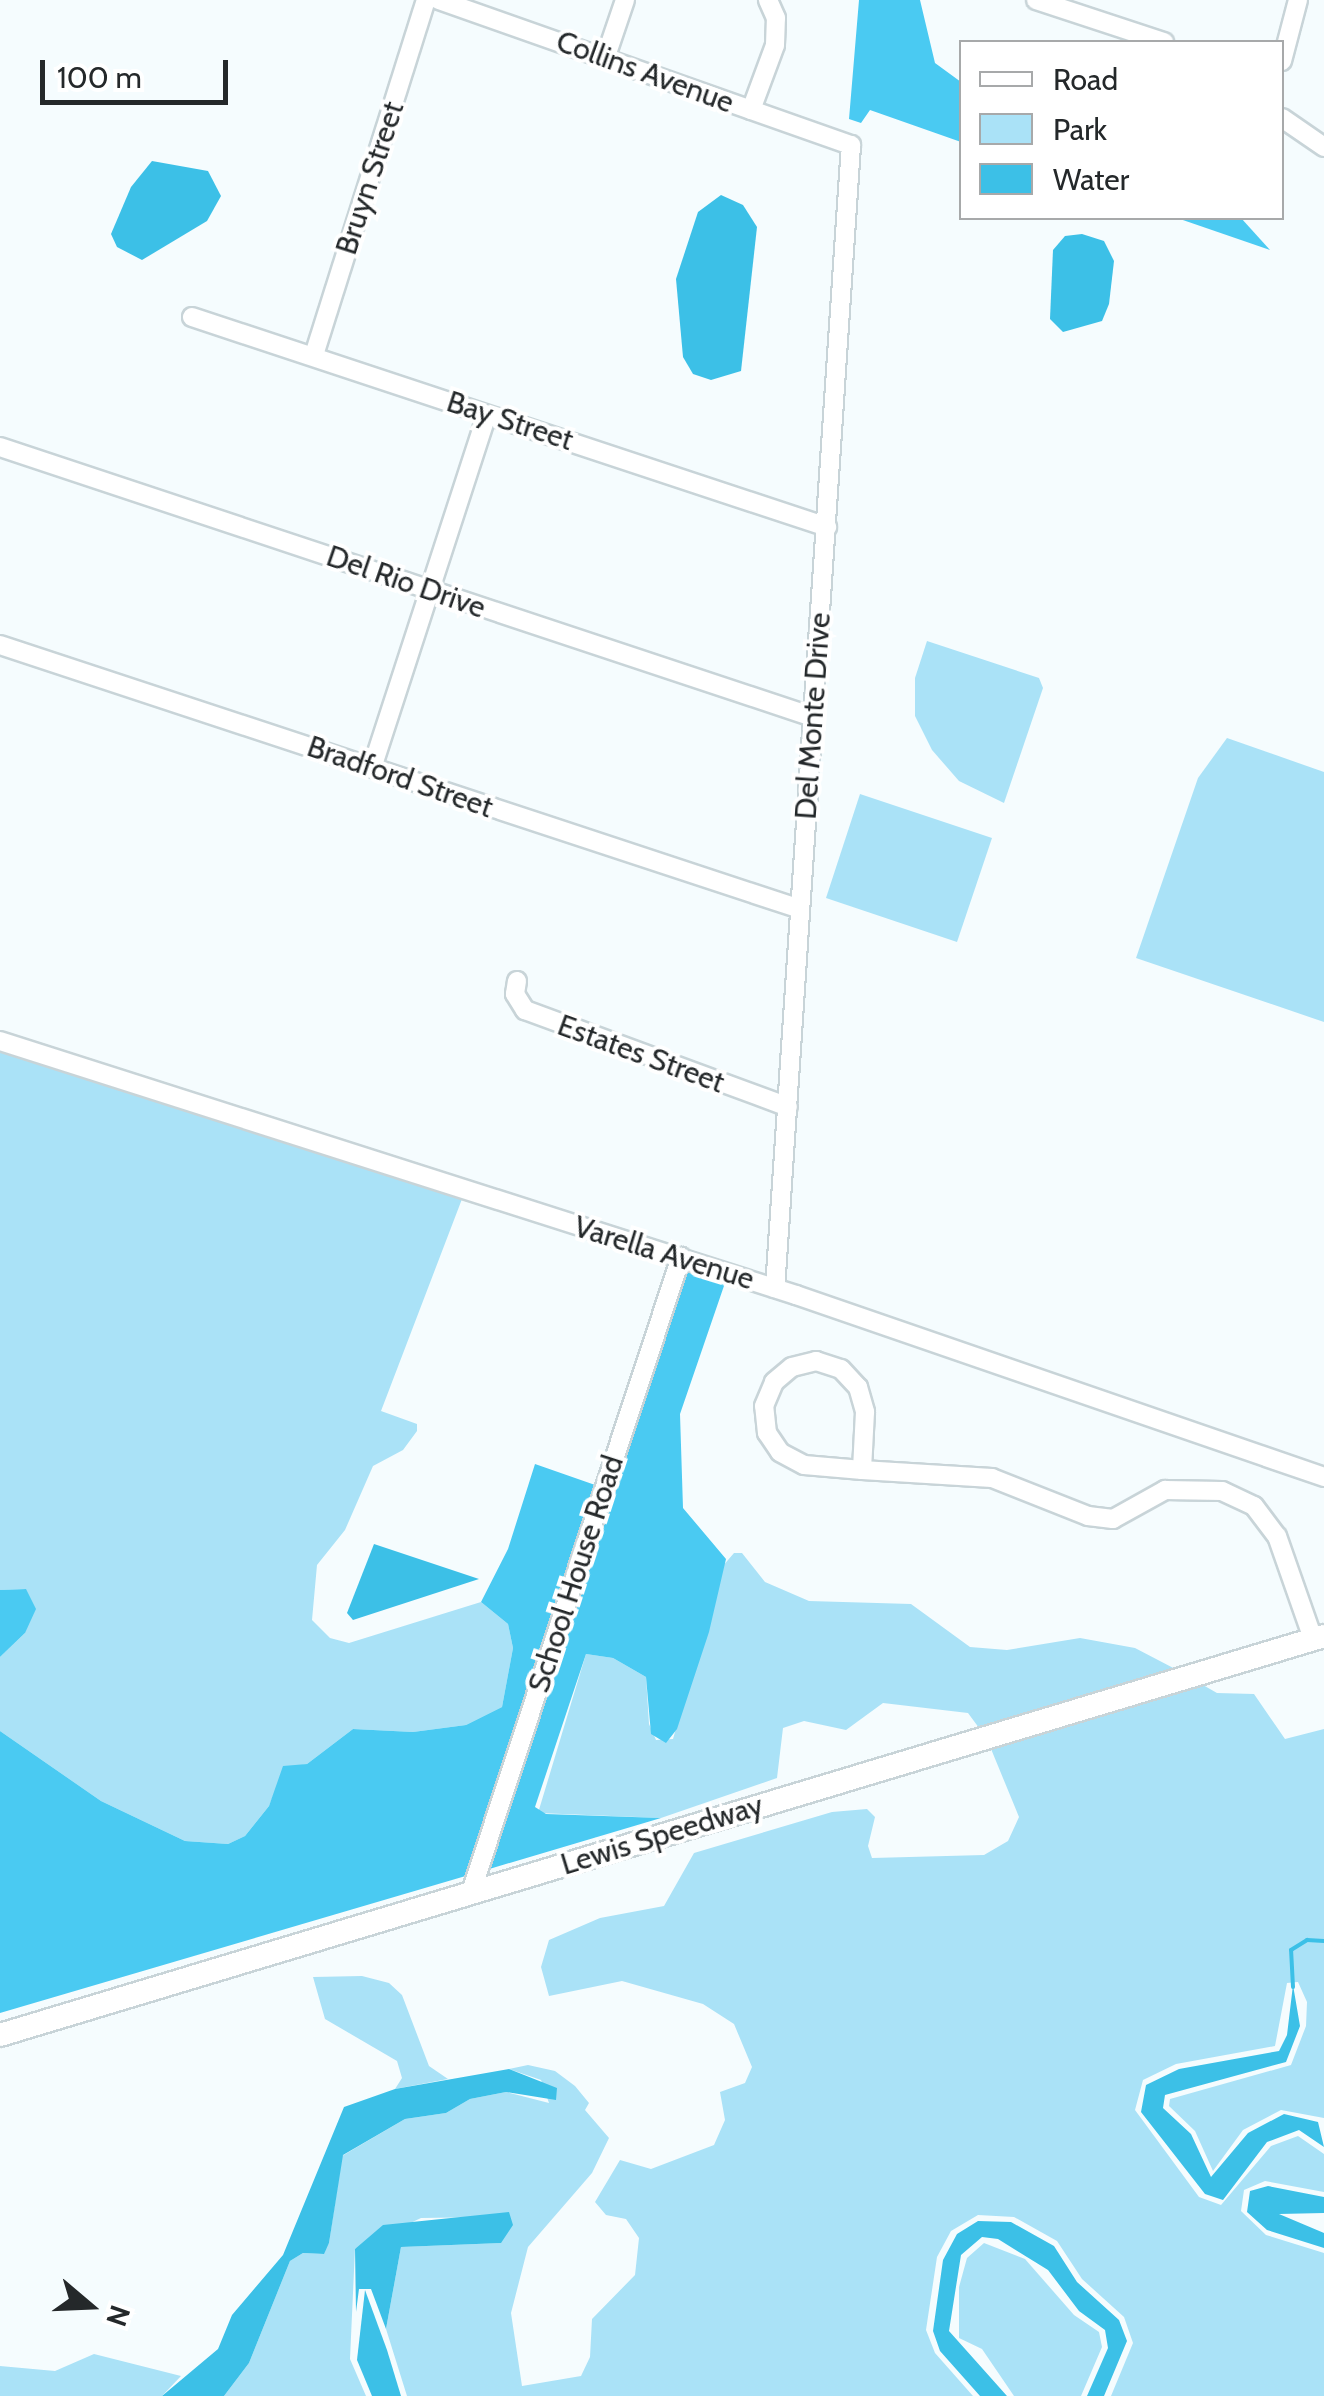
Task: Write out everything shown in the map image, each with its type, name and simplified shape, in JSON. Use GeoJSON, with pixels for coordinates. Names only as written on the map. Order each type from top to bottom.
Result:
{"type":"FeatureCollection","features":[{"type":"Feature","properties":{"kind":"main road","name":"Lewis Speedway"},"geometry":{"type":"LineString","coordinates":[[0,2035],[1319,1638]]}},
{"type":"Feature","properties":{"kind":"street","name":"Bruyn Street"},"geometry":{"type":"LineString","coordinates":[[314,355],[426,0]]}},
{"type":"Feature","properties":{"kind":"street","name":"Collins Avenue"},"geometry":{"type":"LineString","coordinates":[[439,0],[851,145]]}},
{"type":"Feature","properties":{"kind":"street"},"geometry":{"type":"LineString","coordinates":[[605,58],[624,0]]}},
{"type":"Feature","properties":{"kind":"street"},"geometry":{"type":"LineString","coordinates":[[750,110],[776,45],[776,18],[768,0]]}},
{"type":"Feature","properties":{"kind":"street"},"geometry":{"type":"LineString","coordinates":[[1036,0],[1158,40]]}},
{"type":"Feature","properties":{"kind":"street"},"geometry":{"type":"LineString","coordinates":[[1284,53],[1298,0]]}},
{"type":"Feature","properties":{"kind":"street"},"geometry":{"type":"LineString","coordinates":[[1284,119],[1324,147]]}},
{"type":"Feature","properties":{"kind":"street","name":"Del Monte Drive"},"geometry":{"type":"LineString","coordinates":[[775,1288],[851,145]]}},
{"type":"Feature","properties":{"kind":"street","name":"Bay Street"},"geometry":{"type":"LineString","coordinates":[[192,317],[827,526]]}},
{"type":"Feature","properties":{"kind":"street"},"geometry":{"type":"LineString","coordinates":[[372,768],[487,415]]}},
{"type":"Feature","properties":{"kind":"street","name":"Del Rio Drive"},"geometry":{"type":"LineString","coordinates":[[0,448],[813,717]]}},
{"type":"Feature","properties":{"kind":"street","name":"Bradford Street"},"geometry":{"type":"LineString","coordinates":[[0,645],[800,909]]}},
{"type":"Feature","properties":{"kind":"street","name":"Estates Street"},"geometry":{"type":"LineString","coordinates":[[517,982],[515,994],[525,1010],[788,1107]]}},
{"type":"Feature","properties":{"kind":"street","name":"Varella Avenue"},"geometry":{"type":"LineString","coordinates":[[0,1040],[450,1189],[775,1288],[1324,1477]]}},
{"type":"Feature","properties":{"kind":"street","name":"School House Road"},"geometry":{"type":"LineString","coordinates":[[472,1892],[681,1257]]}},
{"type":"Feature","properties":{"kind":"street"},"geometry":{"type":"LineString","coordinates":[[862,1470],[865,1412],[851,1377],[816,1362],[782,1374],[764,1406],[767,1433],[780,1452],[804,1466],[862,1470],[992,1478],[1088,1516],[1113,1519],[1166,1490],[1222,1491],[1254,1506],[1277,1536],[1319,1638]]}},
{"type":"Feature","properties":{"kind":"green space"},"geometry":{"type":"Polygon","coordinates":[[[927,641],[1039,678],[1043,688],[1004,803],[959,781],[932,750],[915,716],[915,678],[927,641]]]}},
{"type":"Feature","properties":{"kind":"green space"},"geometry":{"type":"Polygon","coordinates":[[[1227,738],[1324,772],[1324,1022],[1136,958],[1198,778],[1227,738]]]}},
{"type":"Feature","properties":{"kind":"green space"},"geometry":{"type":"Polygon","coordinates":[[[860,794],[992,838],[957,942],[826,898],[860,794]]]}},
{"type":"Feature","properties":{"kind":"green space"},"geometry":{"type":"Polygon","coordinates":[[[0,1047],[462,1199],[381,1411],[417,1424],[417,1431],[403,1450],[373,1466],[345,1530],[317,1565],[312,1620],[330,1638],[349,1643],[481,1602],[508,1624],[513,1648],[502,1707],[466,1725],[413,1732],[353,1729],[307,1764],[284,1769],[269,1806],[245,1836],[228,1844],[185,1841],[101,1801],[0,1731],[0,1657],[25,1633],[26,1589],[0,1590],[0,1047]]]}},
{"type":"Feature","properties":{"kind":"green space"},"geometry":{"type":"Polygon","coordinates":[[[734,1553],[742,1553],[765,1582],[809,1601],[911,1604],[970,1647],[1007,1650],[1080,1638],[1135,1648],[1181,1672],[982,1732],[968,1713],[883,1703],[846,1730],[804,1721],[783,1728],[777,1778],[661,1818],[538,1813],[586,1654],[613,1658],[646,1677],[649,1724],[656,1740],[673,1739],[722,1567],[734,1553]]]}},
{"type":"Feature","properties":{"kind":"green space"},"geometry":{"type":"Polygon","coordinates":[[[1196,1681],[1217,1693],[1254,1694],[1285,1739],[1324,1729],[1324,2118],[1281,2110],[1243,2130],[1213,2171],[1195,2131],[1169,2106],[1170,2099],[1291,2065],[1306,2026],[1307,2002],[1298,1982],[1287,1983],[1275,2046],[1176,2064],[1143,2080],[1135,2110],[1199,2197],[1221,2205],[1271,2146],[1298,2136],[1324,2154],[1324,2192],[1265,2181],[1244,2190],[1241,2211],[1266,2235],[1324,2253],[1324,2396],[1111,2396],[1133,2343],[1124,2317],[1082,2279],[1057,2241],[1014,2217],[978,2215],[951,2231],[937,2257],[926,2330],[935,2353],[973,2396],[407,2396],[386,2329],[401,2247],[501,2243],[491,2217],[421,2218],[355,2249],[350,2359],[366,2396],[224,2396],[249,2363],[290,2261],[303,2253],[323,2254],[329,2243],[342,2156],[405,2119],[446,2113],[470,2099],[506,2092],[549,2103],[541,2080],[509,2069],[528,2065],[555,2071],[575,2086],[589,2103],[585,2110],[609,2138],[592,2173],[528,2247],[511,2313],[522,2386],[581,2376],[590,2357],[592,2319],[635,2275],[639,2238],[626,2219],[606,2215],[595,2202],[620,2160],[651,2169],[714,2145],[725,2120],[720,2092],[745,2083],[752,2067],[734,2024],[703,2004],[622,1981],[549,1996],[541,1967],[549,1940],[600,1918],[664,1906],[694,1853],[832,1812],[867,1809],[875,1817],[868,1846],[872,1858],[984,1855],[1008,1841],[1019,1817],[989,1744],[1196,1681]]]}},
{"type":"Feature","properties":{"kind":"green space"},"geometry":{"type":"Polygon","coordinates":[[[362,1976],[389,1983],[402,1995],[429,2066],[448,2079],[395,2089],[402,2078],[397,2061],[325,2019],[313,1977],[362,1976]]]}},
{"type":"Feature","properties":{"kind":"green space"},"geometry":{"type":"Polygon","coordinates":[[[984,2243],[1025,2259],[1074,2315],[1099,2332],[1102,2347],[1081,2396],[1014,2396],[982,2349],[959,2338],[959,2287],[967,2258],[984,2243]]]}},
{"type":"Feature","properties":{"kind":"green space"},"geometry":{"type":"Polygon","coordinates":[[[94,2354],[181,2376],[162,2396],[0,2396],[0,2366],[55,2371],[94,2354]]]}},
{"type":"Feature","properties":{"kind":"shaded area"},"geometry":{"type":"Polygon","coordinates":[[[859,0],[920,0],[935,63],[959,81],[959,141],[870,110],[861,123],[849,119],[859,0]]]}},
{"type":"Feature","properties":{"kind":"shaded area"},"geometry":{"type":"Polygon","coordinates":[[[1183,220],[1243,220],[1270,250],[1183,220]]]}},
{"type":"Feature","properties":{"kind":"shaded area"},"geometry":{"type":"Polygon","coordinates":[[[689,1266],[726,1280],[680,1414],[683,1508],[726,1559],[709,1632],[677,1729],[666,1743],[651,1734],[646,1677],[613,1658],[586,1654],[535,1807],[546,1814],[661,1818],[486,1870],[689,1266]]]}},
{"type":"Feature","properties":{"kind":"shaded area"},"geometry":{"type":"Polygon","coordinates":[[[535,1464],[598,1486],[469,1875],[0,2013],[0,1731],[101,1801],[185,1841],[228,1844],[245,1836],[269,1806],[283,1766],[307,1764],[353,1729],[413,1732],[466,1725],[502,1707],[513,1648],[508,1624],[481,1602],[508,1549],[535,1464]]]}},
{"type":"Feature","properties":{"kind":"shaded area"},"geometry":{"type":"Polygon","coordinates":[[[26,1589],[36,1609],[25,1633],[0,1657],[0,1590],[26,1589]]]}},
{"type":"Feature","properties":{"kind":"water"},"geometry":{"type":"Polygon","coordinates":[[[152,161],[208,171],[221,196],[207,221],[142,260],[117,247],[111,234],[131,187],[152,161]]]}},
{"type":"Feature","properties":{"kind":"water"},"geometry":{"type":"Polygon","coordinates":[[[721,195],[743,205],[757,227],[741,371],[711,380],[693,374],[683,357],[676,279],[698,212],[721,195]]]}},
{"type":"Feature","properties":{"kind":"water"},"geometry":{"type":"Polygon","coordinates":[[[1082,234],[1104,241],[1114,261],[1109,304],[1102,321],[1063,332],[1050,319],[1053,250],[1065,236],[1082,234]]]}},
{"type":"Feature","properties":{"kind":"water"},"geometry":{"type":"Polygon","coordinates":[[[374,1544],[479,1579],[353,1620],[347,1613],[374,1544]]]}},
{"type":"Feature","properties":{"kind":"water"},"geometry":{"type":"Polygon","coordinates":[[[1293,1985],[1300,2026],[1286,2062],[1165,2095],[1163,2108],[1191,2134],[1211,2177],[1248,2133],[1284,2114],[1318,2122],[1324,2147],[1299,2130],[1267,2142],[1223,2200],[1205,2194],[1141,2112],[1146,2085],[1179,2069],[1279,2051],[1287,2035],[1293,1985]]]}},
{"type":"Feature","properties":{"kind":"water"},"geometry":{"type":"Polygon","coordinates":[[[509,2069],[557,2088],[556,2100],[506,2092],[470,2099],[446,2113],[405,2119],[343,2155],[329,2243],[324,2254],[303,2253],[290,2261],[249,2363],[224,2396],[162,2396],[218,2349],[232,2315],[283,2255],[344,2107],[395,2089],[509,2069]]]}},
{"type":"Feature","properties":{"kind":"water"},"geometry":{"type":"Polygon","coordinates":[[[1268,2186],[1324,2197],[1324,2213],[1279,2214],[1324,2233],[1324,2248],[1267,2230],[1247,2212],[1250,2191],[1268,2186]]]}},
{"type":"Feature","properties":{"kind":"water"},"geometry":{"type":"Polygon","coordinates":[[[509,2212],[513,2225],[501,2243],[401,2247],[386,2329],[371,2289],[359,2289],[356,2312],[355,2249],[383,2225],[509,2212]]]}},
{"type":"Feature","properties":{"kind":"water"},"geometry":{"type":"Polygon","coordinates":[[[978,2221],[1011,2222],[1054,2246],[1077,2282],[1119,2320],[1127,2341],[1104,2396],[1087,2396],[1108,2348],[1105,2330],[1079,2311],[1048,2270],[998,2239],[982,2237],[961,2255],[949,2331],[1007,2396],[980,2396],[940,2351],[933,2331],[943,2260],[957,2234],[978,2221]]]}},
{"type":"Feature","properties":{"kind":"water"},"geometry":{"type":"Polygon","coordinates":[[[365,2290],[401,2396],[372,2396],[357,2360],[365,2290]]]}},
{"type":"Feature","properties":{"kind":"waterway"},"geometry":{"type":"LineString","coordinates":[[1293,1987],[1291,1950],[1307,1940],[1324,1941]]}}]}
